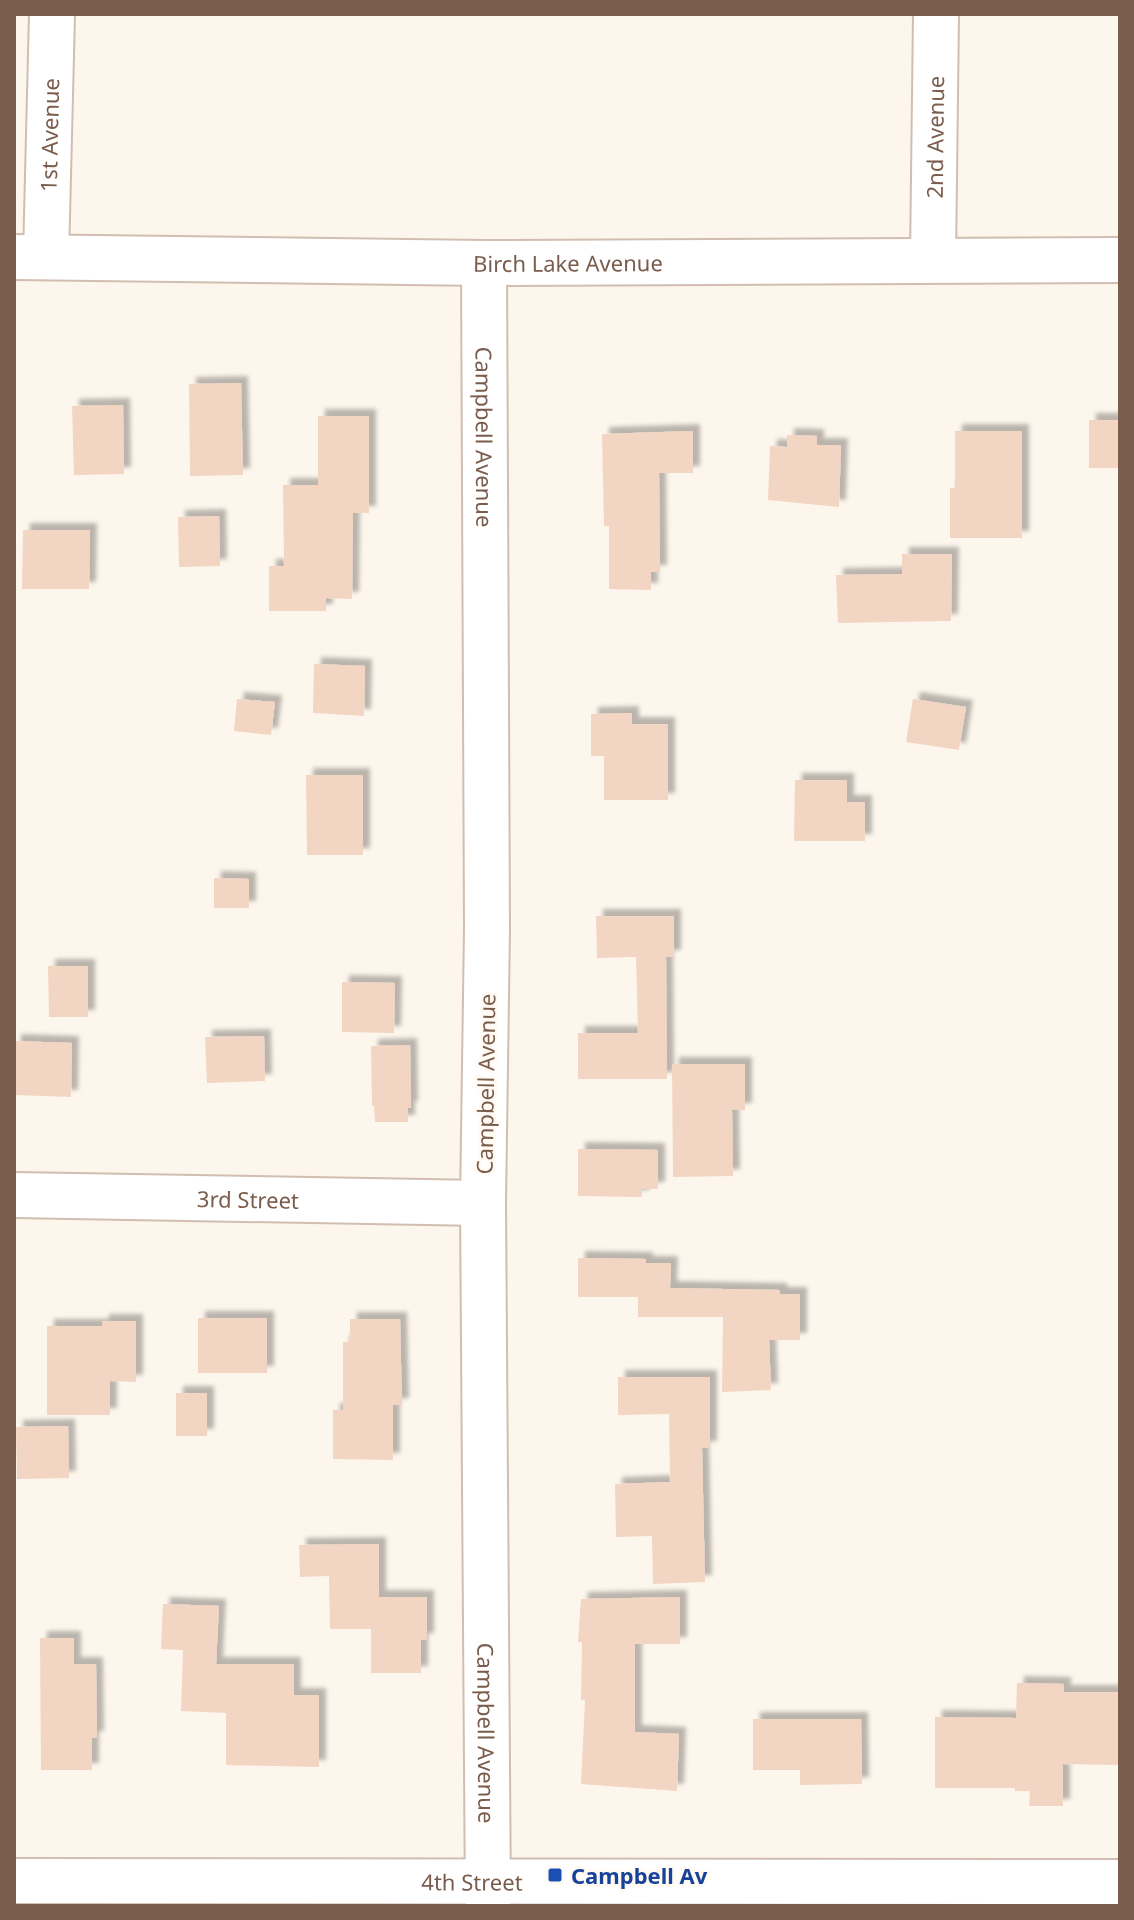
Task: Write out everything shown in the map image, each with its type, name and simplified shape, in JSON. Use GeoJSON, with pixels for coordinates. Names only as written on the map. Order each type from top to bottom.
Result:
{"type":"FeatureCollection","features":[{"type":"Feature","properties":{"kind":"street","name":"1st Avenue"},"geometry":{"type":"LineString","coordinates":[[30,257],[52,14]]}},
{"type":"Feature","properties":{"kind":"street","name":"2nd Avenue"},"geometry":{"type":"LineString","coordinates":[[933,259],[936,14]]}},
{"type":"Feature","properties":{"kind":"street","name":"Birch Lake Avenue"},"geometry":{"type":"LineString","coordinates":[[30,257],[484,263],[1120,260]]}},
{"type":"Feature","properties":{"kind":"street","name":"Campbell Avenue"},"geometry":{"type":"LineString","coordinates":[[484,263],[487,928],[483,1203],[488,1894]]}},
{"type":"Feature","properties":{"kind":"street","name":"3rd Street"},"geometry":{"type":"LineString","coordinates":[[14,1195],[483,1203]]}},
{"type":"Feature","properties":{"kind":"street","name":"4th Street"},"geometry":{"type":"LineString","coordinates":[[14,1881],[488,1894],[1120,1882]]}},
{"type":"Feature","properties":{"kind":"building"},"geometry":{"type":"Polygon","coordinates":[[[241,383],[243,475],[190,476],[189,384],[241,383]]]}},
{"type":"Feature","properties":{"kind":"building"},"geometry":{"type":"Polygon","coordinates":[[[123,405],[124,474],[74,475],[72,406],[123,405]]]}},
{"type":"Feature","properties":{"kind":"building"},"geometry":{"type":"Polygon","coordinates":[[[318,416],[369,416],[369,513],[353,513],[352,599],[326,598],[326,611],[269,611],[269,566],[284,566],[283,485],[318,485],[318,416]]]}},
{"type":"Feature","properties":{"kind":"building"},"geometry":{"type":"Polygon","coordinates":[[[1089,420],[1120,420],[1120,468],[1089,468],[1089,420]]]}},
{"type":"Feature","properties":{"kind":"building"},"geometry":{"type":"Polygon","coordinates":[[[693,431],[693,473],[659,473],[660,572],[651,572],[651,590],[609,589],[609,526],[604,526],[602,434],[693,431]]]}},
{"type":"Feature","properties":{"kind":"building"},"geometry":{"type":"Polygon","coordinates":[[[955,431],[1022,431],[1022,538],[950,538],[950,488],[955,488],[955,431]]]}},
{"type":"Feature","properties":{"kind":"building"},"geometry":{"type":"Polygon","coordinates":[[[787,435],[817,436],[817,445],[841,445],[839,507],[768,500],[770,446],[787,447],[787,435]]]}},
{"type":"Feature","properties":{"kind":"building"},"geometry":{"type":"Polygon","coordinates":[[[219,516],[220,566],[179,567],[178,517],[219,516]]]}},
{"type":"Feature","properties":{"kind":"building"},"geometry":{"type":"Polygon","coordinates":[[[23,530],[90,530],[89,589],[22,589],[23,530]]]}},
{"type":"Feature","properties":{"kind":"building"},"geometry":{"type":"Polygon","coordinates":[[[902,554],[952,554],[951,621],[838,623],[836,575],[902,574],[902,554]]]}},
{"type":"Feature","properties":{"kind":"building"},"geometry":{"type":"Polygon","coordinates":[[[314,664],[365,666],[364,716],[313,713],[314,664]]]}},
{"type":"Feature","properties":{"kind":"building"},"geometry":{"type":"Polygon","coordinates":[[[237,699],[275,702],[271,735],[234,731],[237,699]]]}},
{"type":"Feature","properties":{"kind":"building"},"geometry":{"type":"Polygon","coordinates":[[[913,699],[966,707],[959,750],[906,742],[913,699]]]}},
{"type":"Feature","properties":{"kind":"building"},"geometry":{"type":"Polygon","coordinates":[[[632,713],[632,724],[668,724],[668,800],[604,800],[604,756],[591,756],[591,714],[632,713]]]}},
{"type":"Feature","properties":{"kind":"building"},"geometry":{"type":"Polygon","coordinates":[[[306,775],[363,775],[363,855],[307,855],[306,775]]]}},
{"type":"Feature","properties":{"kind":"building"},"geometry":{"type":"Polygon","coordinates":[[[795,780],[847,780],[847,802],[865,802],[865,841],[794,841],[795,780]]]}},
{"type":"Feature","properties":{"kind":"building"},"geometry":{"type":"Polygon","coordinates":[[[214,878],[249,879],[249,908],[214,908],[214,878]]]}},
{"type":"Feature","properties":{"kind":"building"},"geometry":{"type":"Polygon","coordinates":[[[596,916],[674,916],[674,957],[666,957],[667,1079],[578,1079],[578,1033],[638,1033],[636,957],[597,958],[596,916]]]}},
{"type":"Feature","properties":{"kind":"building"},"geometry":{"type":"Polygon","coordinates":[[[48,966],[88,966],[88,1017],[49,1017],[48,966]]]}},
{"type":"Feature","properties":{"kind":"building"},"geometry":{"type":"Polygon","coordinates":[[[342,982],[395,983],[394,1033],[342,1032],[342,982]]]}},
{"type":"Feature","properties":{"kind":"building"},"geometry":{"type":"Polygon","coordinates":[[[264,1036],[265,1081],[207,1083],[205,1037],[264,1036]]]}},
{"type":"Feature","properties":{"kind":"building"},"geometry":{"type":"Polygon","coordinates":[[[14,1041],[72,1043],[71,1097],[14,1095],[14,1041]]]}},
{"type":"Feature","properties":{"kind":"building"},"geometry":{"type":"Polygon","coordinates":[[[410,1045],[411,1108],[408,1108],[408,1122],[375,1122],[371,1046],[410,1045]]]}},
{"type":"Feature","properties":{"kind":"building"},"geometry":{"type":"Polygon","coordinates":[[[672,1064],[745,1064],[745,1110],[732,1110],[733,1176],[673,1177],[672,1064]]]}},
{"type":"Feature","properties":{"kind":"building"},"geometry":{"type":"Polygon","coordinates":[[[578,1149],[658,1150],[658,1189],[642,1189],[642,1197],[578,1196],[578,1149]]]}},
{"type":"Feature","properties":{"kind":"building"},"geometry":{"type":"Polygon","coordinates":[[[578,1258],[646,1259],[646,1263],[671,1263],[670,1288],[780,1290],[780,1294],[800,1294],[800,1340],[769,1340],[771,1390],[722,1392],[723,1317],[638,1317],[638,1297],[578,1297],[578,1258]]]}},
{"type":"Feature","properties":{"kind":"building"},"geometry":{"type":"Polygon","coordinates":[[[198,1318],[267,1318],[267,1373],[198,1373],[198,1318]]]}},
{"type":"Feature","properties":{"kind":"building"},"geometry":{"type":"Polygon","coordinates":[[[350,1319],[400,1319],[402,1405],[393,1405],[393,1460],[333,1459],[333,1410],[343,1410],[343,1342],[350,1342],[350,1319]]]}},
{"type":"Feature","properties":{"kind":"building"},"geometry":{"type":"Polygon","coordinates":[[[102,1321],[136,1321],[136,1382],[110,1381],[110,1415],[47,1415],[47,1326],[102,1326],[102,1321]]]}},
{"type":"Feature","properties":{"kind":"building"},"geometry":{"type":"Polygon","coordinates":[[[618,1377],[710,1377],[710,1448],[702,1448],[705,1582],[653,1584],[652,1536],[616,1537],[615,1484],[670,1482],[669,1414],[618,1415],[618,1377]]]}},
{"type":"Feature","properties":{"kind":"building"},"geometry":{"type":"Polygon","coordinates":[[[176,1393],[207,1393],[207,1436],[176,1436],[176,1393]]]}},
{"type":"Feature","properties":{"kind":"building"},"geometry":{"type":"Polygon","coordinates":[[[68,1426],[69,1478],[17,1479],[16,1427],[68,1426]]]}},
{"type":"Feature","properties":{"kind":"building"},"geometry":{"type":"Polygon","coordinates":[[[379,1544],[379,1597],[427,1597],[427,1640],[421,1640],[421,1673],[371,1673],[371,1629],[330,1629],[329,1576],[300,1577],[299,1545],[379,1544]]]}},
{"type":"Feature","properties":{"kind":"building"},"geometry":{"type":"Polygon","coordinates":[[[680,1597],[680,1644],[635,1644],[635,1732],[679,1734],[677,1791],[581,1784],[585,1700],[581,1700],[582,1642],[578,1642],[581,1599],[680,1597]]]}},
{"type":"Feature","properties":{"kind":"building"},"geometry":{"type":"Polygon","coordinates":[[[163,1604],[219,1606],[216,1664],[294,1664],[294,1695],[319,1695],[319,1767],[226,1765],[226,1713],[181,1711],[183,1650],[161,1649],[163,1604]]]}},
{"type":"Feature","properties":{"kind":"building"},"geometry":{"type":"Polygon","coordinates":[[[40,1638],[74,1638],[74,1664],[96,1664],[97,1738],[92,1738],[92,1770],[41,1770],[40,1638]]]}},
{"type":"Feature","properties":{"kind":"building"},"geometry":{"type":"Polygon","coordinates":[[[1017,1683],[1064,1684],[1064,1692],[1120,1692],[1120,1765],[1063,1764],[1063,1806],[1029,1806],[1030,1791],[1015,1791],[1015,1788],[935,1788],[935,1717],[1016,1718],[1017,1683]]]}},
{"type":"Feature","properties":{"kind":"building"},"geometry":{"type":"Polygon","coordinates":[[[753,1719],[861,1719],[862,1784],[800,1785],[800,1770],[753,1770],[753,1719]]]}},
{"type":"Feature","properties":{"kind":"place","name":"Campbell Av"},"geometry":{"type":"Point","coordinates":[555,1875]}}]}
